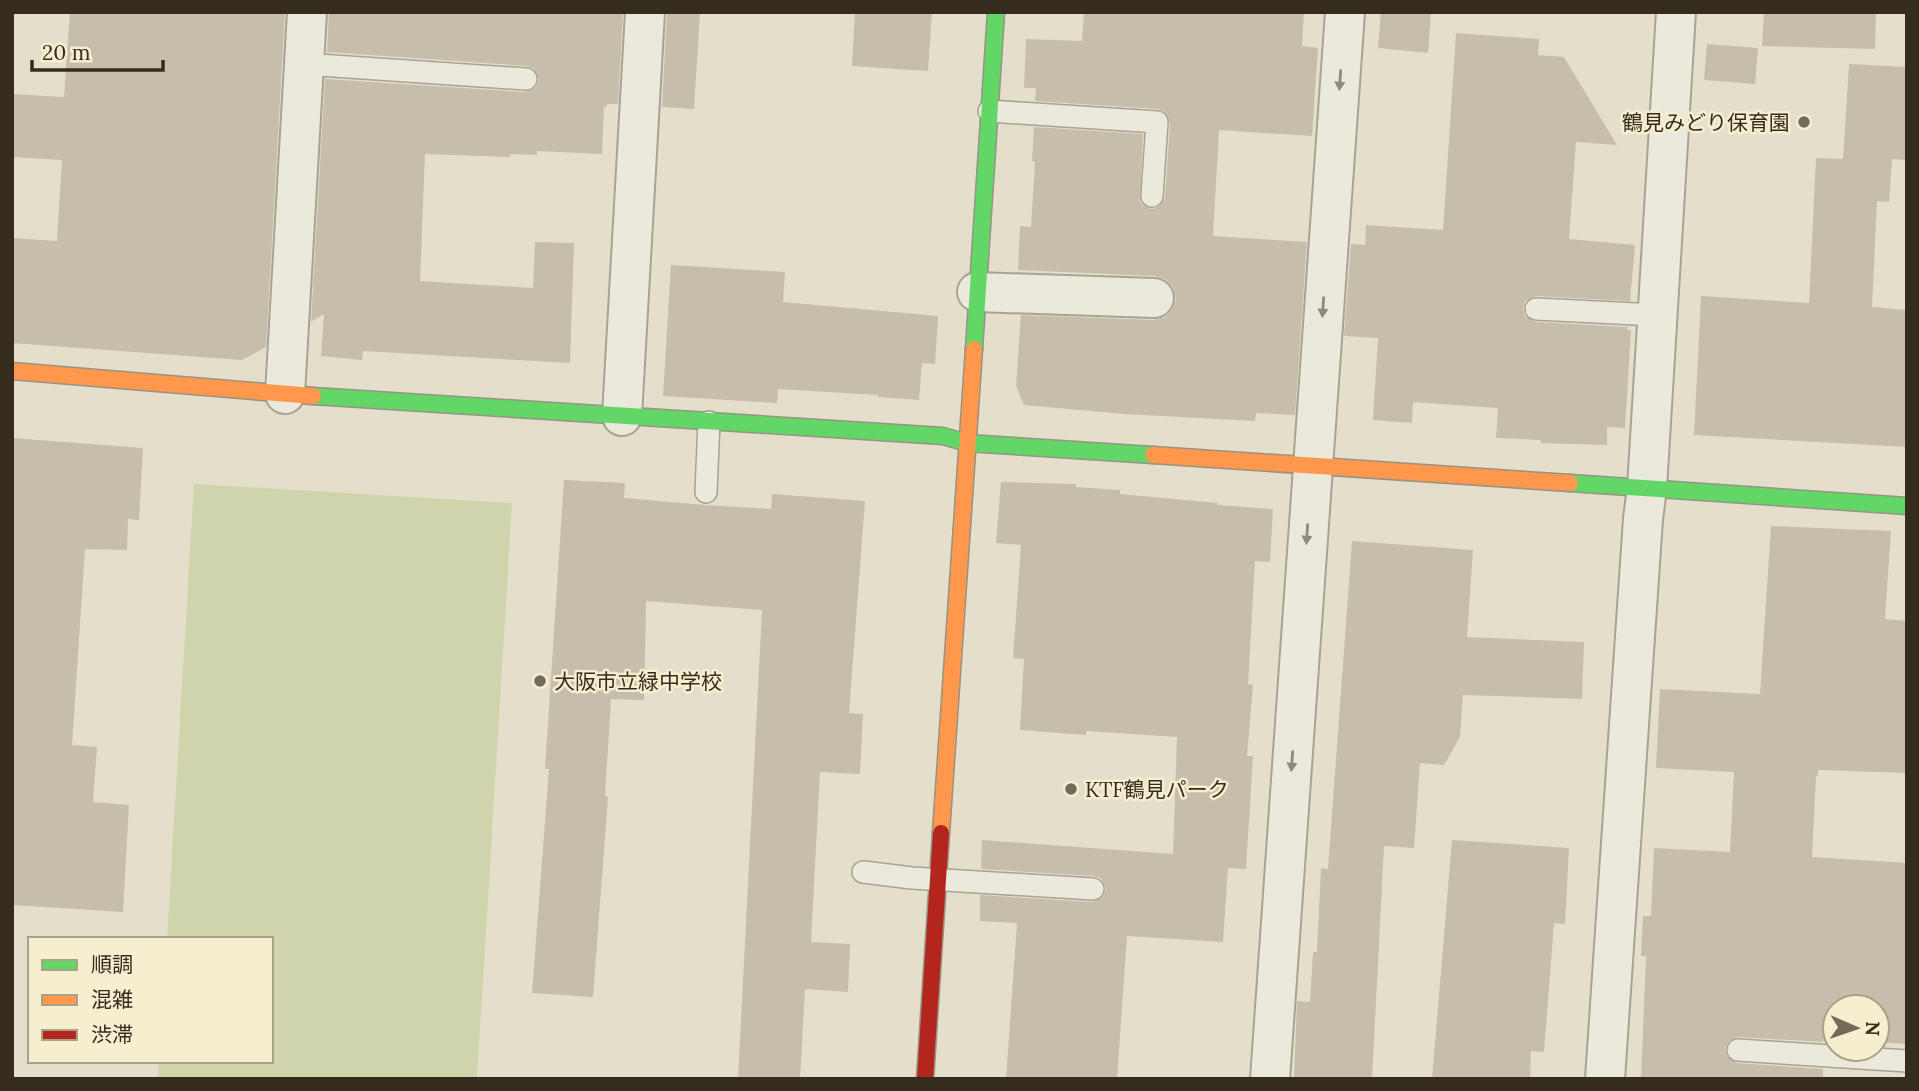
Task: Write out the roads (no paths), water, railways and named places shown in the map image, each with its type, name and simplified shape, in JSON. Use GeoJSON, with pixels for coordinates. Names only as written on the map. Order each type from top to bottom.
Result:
{"type":"FeatureCollection","features":[{"type":"Feature","properties":{"kind":"street"},"geometry":{"type":"LineString","coordinates":[[285,394],[307,12]]}},
{"type":"Feature","properties":{"kind":"street"},"geometry":{"type":"LineString","coordinates":[[622,416],[645,12]]}},
{"type":"Feature","properties":{"kind":"street"},"geometry":{"type":"LineString","coordinates":[[925,1079],[996,12]]}},
{"type":"Feature","properties":{"kind":"street"},"geometry":{"type":"LineString","coordinates":[[1270,1079],[1345,12]]}},
{"type":"Feature","properties":{"kind":"street"},"geometry":{"type":"LineString","coordinates":[[1605,1079],[1647,488],[1676,12]]}},
{"type":"Feature","properties":{"kind":"street"},"geometry":{"type":"LineString","coordinates":[[977,292],[1154,298]]}},
{"type":"Feature","properties":{"kind":"street"},"geometry":{"type":"LineString","coordinates":[[12,371],[285,394],[943,436],[967,443],[1907,506]]}},
{"type":"Feature","properties":{"kind":"lane"},"geometry":{"type":"LineString","coordinates":[[304,64],[526,79]]}},
{"type":"Feature","properties":{"kind":"lane"},"geometry":{"type":"LineString","coordinates":[[989,111],[1157,122],[1152,196]]}},
{"type":"Feature","properties":{"kind":"lane"},"geometry":{"type":"LineString","coordinates":[[1536,309],[1656,315]]}},
{"type":"Feature","properties":{"kind":"lane"},"geometry":{"type":"LineString","coordinates":[[706,492],[709,422]]}},
{"type":"Feature","properties":{"kind":"lane"},"geometry":{"type":"LineString","coordinates":[[863,872],[912,878],[1093,889]]}},
{"type":"Feature","properties":{"kind":"lane"},"geometry":{"type":"LineString","coordinates":[[1738,1050],[1907,1061]]}},
{"type":"Feature","properties":{"kind":"place","name":"鶴見みどり保育園"},"geometry":{"type":"Point","coordinates":[1804,122]}},
{"type":"Feature","properties":{"kind":"place","name":"大阪市立緑中学校"},"geometry":{"type":"Point","coordinates":[540,681]}},
{"type":"Feature","properties":{"kind":"place","name":"KTF鶴見パーク"},"geometry":{"type":"Point","coordinates":[1071,789]}}]}
